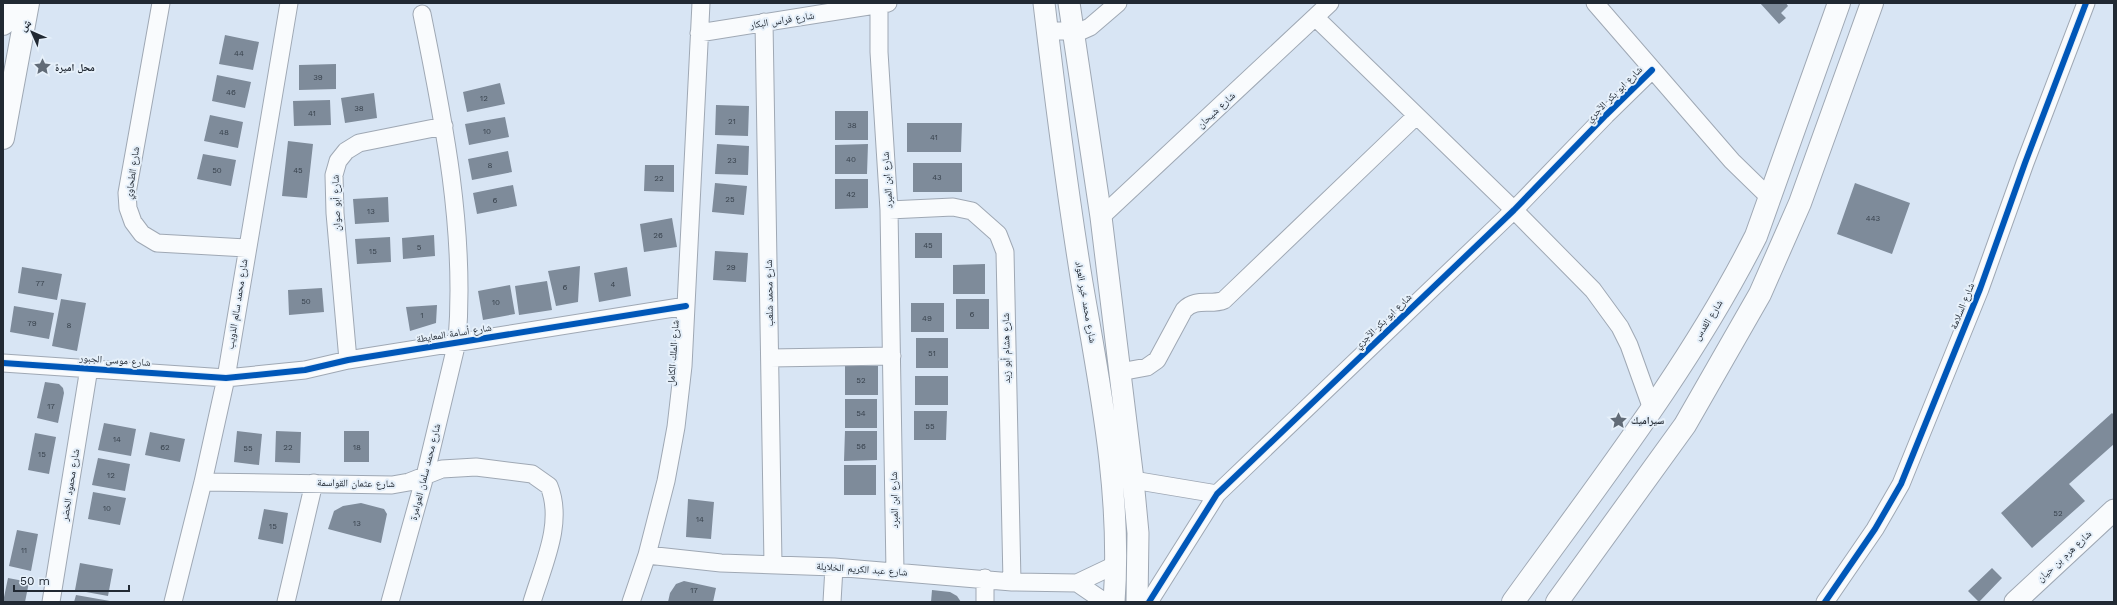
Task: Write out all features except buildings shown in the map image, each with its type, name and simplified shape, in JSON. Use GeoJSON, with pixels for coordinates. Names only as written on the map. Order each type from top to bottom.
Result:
{"type":"FeatureCollection","features":[{"type":"Feature","properties":{"kind":"main road"},"geometry":{"type":"LineString","coordinates":[[3,24],[7,3]]}},
{"type":"Feature","properties":{"kind":"main road"},"geometry":{"type":"LineString","coordinates":[[3,138],[28,3]]}},
{"type":"Feature","properties":{"kind":"main road","name":"شارع القدس"},"geometry":{"type":"LineString","coordinates":[[1513,602],[1652,409],[1739,270],[1756,236],[1839,3]]}},
{"type":"Feature","properties":{"kind":"main road"},"geometry":{"type":"LineString","coordinates":[[1558,602],[1685,425],[1760,294],[1800,203],[1872,3]]}},
{"type":"Feature","properties":{"kind":"street","name":"شارع الطحاوي"},"geometry":{"type":"LineString","coordinates":[[162,3],[127,193],[128,208],[133,222],[142,234],[157,243],[246,248]]}},
{"type":"Feature","properties":{"kind":"street","name":"شارع محمد سالم الذويب"},"geometry":{"type":"LineString","coordinates":[[173,602],[203,482],[226,378],[246,248],[289,3]]}},
{"type":"Feature","properties":{"kind":"street","name":"شارع الملك الكامل"},"geometry":{"type":"LineString","coordinates":[[631,602],[647,555],[666,481],[676,426],[683,366],[701,3]]}},
{"type":"Feature","properties":{"kind":"street","name":"شارع فراس البكار"},"geometry":{"type":"LineString","coordinates":[[699,33],[882,3]]}},
{"type":"Feature","properties":{"kind":"street","name":"شارع ابن المبرد"},"geometry":{"type":"LineString","coordinates":[[882,3],[879,52],[889,210],[895,572]]}},
{"type":"Feature","properties":{"kind":"street","name":"شارع محمد خير العواد"},"geometry":{"type":"LineString","coordinates":[[1044,3],[1082,282],[1109,442],[1117,564],[1114,602]]}},
{"type":"Feature","properties":{"kind":"street"},"geometry":{"type":"LineString","coordinates":[[1069,3],[1101,217],[1133,480],[1138,533],[1137,602]]}},
{"type":"Feature","properties":{"kind":"street"},"geometry":{"type":"LineString","coordinates":[[1048,31],[1081,31],[1090,27],[1118,3]]}},
{"type":"Feature","properties":{"kind":"street","name":"شارع شيحان"},"geometry":{"type":"LineString","coordinates":[[1101,217],[1330,3]]}},
{"type":"Feature","properties":{"kind":"street","name":"شارع ابو بكر الآجري"},"geometry":{"type":"LineString","coordinates":[[1595,3],[1732,161],[1770,198]]}},
{"type":"Feature","properties":{"kind":"street","name":"شارع السلامة"},"geometry":{"type":"LineString","coordinates":[[1825,602],[1875,529],[1901,484],[1980,289],[2025,163],[2086,3]]}},
{"type":"Feature","properties":{"kind":"street"},"geometry":{"type":"LineString","coordinates":[[422,14],[452,175],[460,298],[457,342]]}},
{"type":"Feature","properties":{"kind":"street"},"geometry":{"type":"LineString","coordinates":[[1316,17],[1514,210],[1593,290],[1620,327],[1629,344],[1652,409]]}},
{"type":"Feature","properties":{"kind":"street","name":"شارع محمد شلعب"},"geometry":{"type":"LineString","coordinates":[[764,22],[773,564]]}},
{"type":"Feature","properties":{"kind":"street","name":"شارع ابو بكر الآجري"},"geometry":{"type":"LineString","coordinates":[[1149,602],[1217,494],[1514,210],[1652,70]]}},
{"type":"Feature","properties":{"kind":"street"},"geometry":{"type":"LineString","coordinates":[[1120,372],[1147,367],[1157,360],[1188,306],[1202,301],[1218,303],[1224,300],[1416,116]]}},
{"type":"Feature","properties":{"kind":"street","name":"شارع أبو صوان"},"geometry":{"type":"LineString","coordinates":[[348,360],[335,213],[334,175],[338,161],[346,151],[359,144],[444,126]]}},
{"type":"Feature","properties":{"kind":"street","name":"شارع هشام أبو زيد"},"geometry":{"type":"LineString","coordinates":[[889,210],[953,207],[972,211],[998,234],[1005,252],[1012,582]]}},
{"type":"Feature","properties":{"kind":"street","name":"شارع أسامة المعايطة"},"geometry":{"type":"LineString","coordinates":[[226,378],[305,370],[348,360],[686,306]]}},
{"type":"Feature","properties":{"kind":"street","name":"شارع محمد سلمان العوامرة"},"geometry":{"type":"LineString","coordinates":[[390,602],[425,476],[457,342]]}},
{"type":"Feature","properties":{"kind":"street"},"geometry":{"type":"LineString","coordinates":[[770,358],[892,356]]}},
{"type":"Feature","properties":{"kind":"street","name":"شارع موسى الجبور"},"geometry":{"type":"LineString","coordinates":[[3,363],[226,378]]}},
{"type":"Feature","properties":{"kind":"street","name":"شارع محمود الخضر"},"geometry":{"type":"LineString","coordinates":[[51,602],[89,368]]}},
{"type":"Feature","properties":{"kind":"street","name":"شارع عثمان القواسمة"},"geometry":{"type":"LineString","coordinates":[[203,482],[392,485],[409,482],[442,469],[476,467],[532,474],[549,486],[555,511],[554,527],[532,602]]}},
{"type":"Feature","properties":{"kind":"street"},"geometry":{"type":"LineString","coordinates":[[1133,480],[1217,494]]}},
{"type":"Feature","properties":{"kind":"street"},"geometry":{"type":"LineString","coordinates":[[286,602],[314,483]]}},
{"type":"Feature","properties":{"kind":"street","name":"شارع هرم بن حيان"},"geometry":{"type":"LineString","coordinates":[[2015,602],[2114,510]]}},
{"type":"Feature","properties":{"kind":"street","name":"شارع عبد الكريم الخلايلة"},"geometry":{"type":"LineString","coordinates":[[647,555],[721,563],[834,567],[985,578],[1012,582],[1077,583],[1117,564]]}},
{"type":"Feature","properties":{"kind":"street"},"geometry":{"type":"LineString","coordinates":[[832,602],[834,567]]}},
{"type":"Feature","properties":{"kind":"street"},"geometry":{"type":"LineString","coordinates":[[985,578],[985,602]]}},
{"type":"Feature","properties":{"kind":"street"},"geometry":{"type":"LineString","coordinates":[[1077,583],[1105,602]]}},
{"type":"Feature","properties":{"kind":"cycle path"},"geometry":{"type":"LineString","coordinates":[[1825,602],[1875,529],[1901,484],[1980,289],[2025,163],[2086,3]]}},
{"type":"Feature","properties":{"kind":"cycle path"},"geometry":{"type":"LineString","coordinates":[[1149,602],[1217,494],[1514,210],[1652,70]]}},
{"type":"Feature","properties":{"kind":"cycle path"},"geometry":{"type":"LineString","coordinates":[[3,363],[226,378],[305,370],[348,360],[686,306]]}},
{"type":"Feature","properties":{"kind":"place","name":"محل اميرة"},"geometry":{"type":"Point","coordinates":[42,67]}},
{"type":"Feature","properties":{"kind":"place","name":"سيراميك"},"geometry":{"type":"Point","coordinates":[1618,420]}}]}
